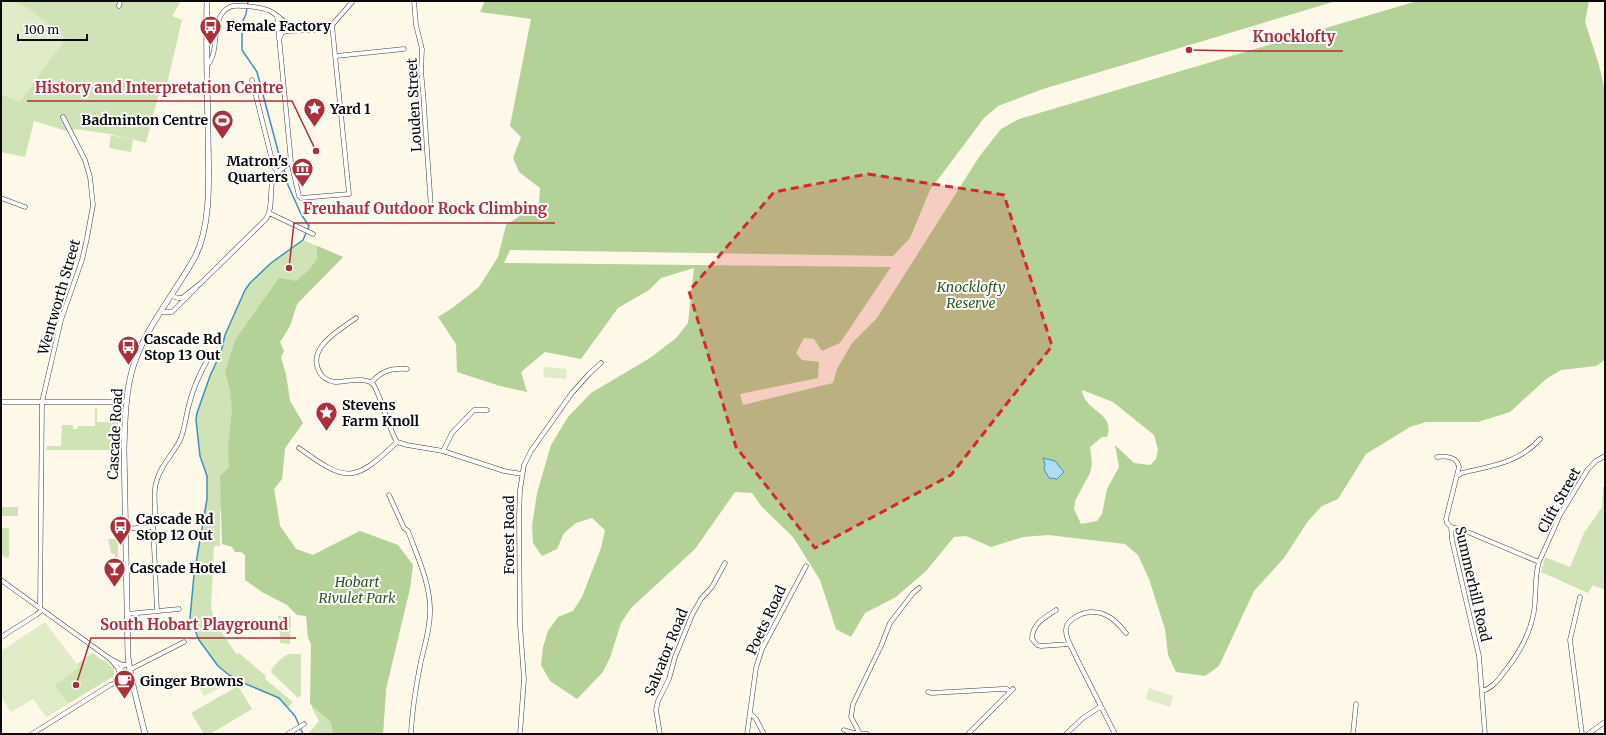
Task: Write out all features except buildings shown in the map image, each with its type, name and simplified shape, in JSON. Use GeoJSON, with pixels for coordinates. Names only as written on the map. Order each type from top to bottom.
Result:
{"type":"FeatureCollection","features":[{"type":"Feature","properties":{"kind":"street","name":"Cascade Road"},"geometry":{"type":"LineString","coordinates":[[144,734],[127,667],[124,450],[126,402],[131,375],[145,339],[200,248],[204,232],[208,180],[207,1]]}},
{"type":"Feature","properties":{"kind":"street"},"geometry":{"type":"LineString","coordinates":[[278,39],[282,33],[286,31],[315,30],[332,25],[353,1]]}},
{"type":"Feature","properties":{"kind":"street","name":"Louden Street"},"geometry":{"type":"LineString","coordinates":[[414,1],[416,25],[422,49],[421,71],[424,92],[431,208]]}},
{"type":"Feature","properties":{"kind":"street"},"geometry":{"type":"LineString","coordinates":[[207,65],[212,58],[217,27],[223,14],[230,6],[251,6],[266,9],[292,27],[301,30]]}},
{"type":"Feature","properties":{"kind":"street"},"geometry":{"type":"LineString","coordinates":[[277,16],[291,162],[300,198],[349,194],[332,25]]}},
{"type":"Feature","properties":{"kind":"street"},"geometry":{"type":"LineString","coordinates":[[336,56],[404,49]]}},
{"type":"Feature","properties":{"kind":"street"},"geometry":{"type":"LineString","coordinates":[[252,80],[273,164],[277,172]]}},
{"type":"Feature","properties":{"kind":"street","name":"Wentworth Street"},"geometry":{"type":"LineString","coordinates":[[41,609],[42,402],[61,320],[84,252],[93,205],[91,184],[85,160],[63,117]]}},
{"type":"Feature","properties":{"kind":"street"},"geometry":{"type":"LineString","coordinates":[[162,312],[172,312],[266,219],[269,213],[272,181],[281,168],[291,162]]}},
{"type":"Feature","properties":{"kind":"street"},"geometry":{"type":"LineString","coordinates":[[1,198],[25,207]]}},
{"type":"Feature","properties":{"kind":"street"},"geometry":{"type":"LineString","coordinates":[[269,213],[311,234]]}},
{"type":"Feature","properties":{"kind":"street"},"geometry":{"type":"LineString","coordinates":[[172,296],[182,298],[201,283]]}},
{"type":"Feature","properties":{"kind":"street"},"geometry":{"type":"LineString","coordinates":[[356,318],[319,348],[316,357],[318,367],[322,375],[331,381],[361,380],[371,382],[376,390],[397,442],[406,445],[443,451],[485,466],[522,474]]}},
{"type":"Feature","properties":{"kind":"street"},"geometry":{"type":"LineString","coordinates":[[157,611],[153,525],[156,517],[155,485],[158,473],[180,439],[193,391],[198,382],[199,374],[210,354]]}},
{"type":"Feature","properties":{"kind":"street","name":"Forest Road"},"geometry":{"type":"LineString","coordinates":[[520,734],[524,679],[519,601],[519,517],[522,474],[527,457],[572,393],[601,363]]}},
{"type":"Feature","properties":{"kind":"street"},"geometry":{"type":"LineString","coordinates":[[371,382],[381,373],[397,369],[407,369]]}},
{"type":"Feature","properties":{"kind":"street"},"geometry":{"type":"LineString","coordinates":[[1,402],[126,402]]}},
{"type":"Feature","properties":{"kind":"street"},"geometry":{"type":"LineString","coordinates":[[443,451],[452,433],[474,410],[487,410]]}},
{"type":"Feature","properties":{"kind":"street"},"geometry":{"type":"LineString","coordinates":[[1457,476],[1514,460],[1536,444],[1540,439]]}},
{"type":"Feature","properties":{"kind":"street"},"geometry":{"type":"LineString","coordinates":[[299,448],[332,470],[348,474],[366,468],[388,452],[397,442]]}},
{"type":"Feature","properties":{"kind":"street","name":"Clift Street"},"geometry":{"type":"LineString","coordinates":[[1482,692],[1496,683],[1523,645],[1534,613],[1535,576],[1539,562],[1560,515],[1588,470],[1596,460],[1605,456]]}},
{"type":"Feature","properties":{"kind":"street","name":"Summerhill Road"},"geometry":{"type":"LineString","coordinates":[[1437,457],[1454,458],[1458,462],[1457,476],[1447,513],[1447,523],[1451,527],[1452,540],[1479,656],[1485,734]]}},
{"type":"Feature","properties":{"kind":"street"},"geometry":{"type":"LineString","coordinates":[[389,495],[404,528],[408,531],[422,566],[429,592],[430,608],[428,627],[415,692],[411,734]]}},
{"type":"Feature","properties":{"kind":"street"},"geometry":{"type":"LineString","coordinates":[[125,529],[150,528],[153,525]]}},
{"type":"Feature","properties":{"kind":"street"},"geometry":{"type":"LineString","coordinates":[[1451,527],[1463,530],[1539,562]]}},
{"type":"Feature","properties":{"kind":"street","name":"Salvator Road"},"geometry":{"type":"LineString","coordinates":[[660,734],[656,710],[658,700],[669,679],[675,657],[696,606],[712,587],[725,563]]}},
{"type":"Feature","properties":{"kind":"street","name":"Poets Road"},"geometry":{"type":"LineString","coordinates":[[747,734],[756,668],[762,649],[806,566]]}},
{"type":"Feature","properties":{"kind":"street"},"geometry":{"type":"LineString","coordinates":[[1,580],[109,658],[127,667]]}},
{"type":"Feature","properties":{"kind":"street"},"geometry":{"type":"LineString","coordinates":[[859,732],[851,717],[851,710],[890,623],[913,592],[919,588]]}},
{"type":"Feature","properties":{"kind":"street"},"geometry":{"type":"LineString","coordinates":[[1580,597],[1570,640],[1582,734]]}},
{"type":"Feature","properties":{"kind":"street"},"geometry":{"type":"LineString","coordinates":[[1,637],[38,614],[41,609]]}},
{"type":"Feature","properties":{"kind":"street"},"geometry":{"type":"LineString","coordinates":[[127,614],[179,609]]}},
{"type":"Feature","properties":{"kind":"street"},"geometry":{"type":"LineString","coordinates":[[1056,610],[1037,624],[1033,631],[1032,639],[1041,646],[1070,644]]}},
{"type":"Feature","properties":{"kind":"street"},"geometry":{"type":"LineString","coordinates":[[1115,734],[1100,707],[1070,644],[1066,631],[1068,623],[1075,617],[1085,613],[1101,614],[1112,618],[1126,633]]}},
{"type":"Feature","properties":{"kind":"street"},"geometry":{"type":"LineString","coordinates":[[110,685],[116,679],[119,672],[127,667],[184,642]]}},
{"type":"Feature","properties":{"kind":"street"},"geometry":{"type":"LineString","coordinates":[[109,658],[118,668],[120,677],[124,679]]}},
{"type":"Feature","properties":{"kind":"street"},"geometry":{"type":"LineString","coordinates":[[32,734],[110,685],[124,679],[131,678]]}},
{"type":"Feature","properties":{"kind":"street"},"geometry":{"type":"LineString","coordinates":[[928,692],[1002,689],[1012,690],[968,734]]}},
{"type":"Feature","properties":{"kind":"street"},"geometry":{"type":"LineString","coordinates":[[1352,734],[1356,704]]}},
{"type":"Feature","properties":{"kind":"street"},"geometry":{"type":"LineString","coordinates":[[1066,734],[1083,718],[1100,707]]}},
{"type":"Feature","properties":{"kind":"street"},"geometry":{"type":"LineString","coordinates":[[750,713],[756,718],[764,734]]}},
{"type":"Feature","properties":{"kind":"street"},"geometry":{"type":"LineString","coordinates":[[1588,734],[1605,722]]}},
{"type":"Feature","properties":{"kind":"street"},"geometry":{"type":"LineString","coordinates":[[288,734],[304,724]]}},
{"type":"Feature","properties":{"kind":"street"},"geometry":{"type":"LineString","coordinates":[[844,730],[850,733],[859,732],[867,734]]}},
{"type":"Feature","properties":{"kind":"highlighted area"},"geometry":{"type":"Polygon","coordinates":[[[868,174],[1004,195],[1052,346],[951,475],[815,548],[736,447],[689,291],[774,192],[868,174]]]}},
{"type":"Feature","properties":{"kind":"green space"},"geometry":{"type":"Polygon","coordinates":[[[1,1],[181,1],[172,16],[182,20],[167,84],[162,82],[146,143],[110,134],[76,129],[66,131],[34,121],[25,157],[1,152],[1,1]]]}},
{"type":"Feature","properties":{"kind":"green space"},"geometry":{"type":"Polygon","coordinates":[[[1,1],[14,1],[28,8],[66,38],[20,102],[1,95],[1,1]]]}},
{"type":"Feature","properties":{"kind":"green space","name":"Knocklofty Reserve"},"geometry":{"type":"Polygon","coordinates":[[[485,1],[1336,1],[1043,89],[998,106],[984,118],[930,190],[910,238],[893,256],[510,250],[504,263],[891,267],[840,343],[822,351],[814,339],[804,338],[796,353],[802,360],[819,362],[818,378],[740,394],[743,405],[833,383],[837,369],[852,343],[877,318],[979,157],[1001,129],[1019,119],[1417,1],[1589,1],[1585,22],[1599,65],[1605,91],[1605,360],[1596,366],[1561,370],[1546,379],[1510,412],[1478,422],[1426,422],[1410,427],[1366,454],[1338,499],[1322,506],[1308,521],[1284,558],[1254,591],[1219,666],[1205,676],[1176,672],[1168,655],[1165,629],[1149,579],[1138,555],[1125,544],[1048,535],[1023,537],[991,547],[966,536],[954,537],[926,571],[896,597],[865,613],[851,637],[836,629],[820,580],[793,537],[762,507],[752,493],[735,492],[695,549],[631,608],[621,623],[610,658],[602,673],[577,699],[550,681],[541,665],[543,647],[548,631],[558,617],[573,611],[582,597],[601,548],[605,530],[592,518],[576,523],[564,533],[557,549],[542,556],[533,543],[532,526],[537,493],[551,445],[568,417],[591,393],[650,358],[676,338],[688,323],[694,268],[661,278],[649,290],[618,308],[581,359],[545,352],[521,372],[527,392],[500,386],[457,372],[456,344],[438,317],[451,309],[479,287],[498,257],[506,225],[539,203],[540,188],[519,172],[513,158],[521,137],[510,126],[531,19],[480,12],[485,1]],[[1082,390],[1088,403],[1104,417],[1109,429],[1107,437],[1102,437],[1090,447],[1092,464],[1090,473],[1075,501],[1074,509],[1081,524],[1097,521],[1102,514],[1107,489],[1119,467],[1115,445],[1134,463],[1150,465],[1156,459],[1158,450],[1154,435],[1113,402],[1082,390]]]}},
{"type":"Feature","properties":{"kind":"green space"},"geometry":{"type":"Polygon","coordinates":[[[111,135],[133,140],[131,152],[109,148],[111,135]]]}},
{"type":"Feature","properties":{"kind":"green space","name":"Hobart Rivulet Park"},"geometry":{"type":"Polygon","coordinates":[[[303,240],[343,257],[297,304],[290,326],[280,342],[284,351],[281,357],[286,375],[290,401],[303,423],[285,448],[282,479],[274,489],[280,526],[296,549],[313,555],[360,531],[398,545],[413,565],[410,588],[386,689],[383,734],[308,734],[319,721],[312,708],[314,645],[310,609],[268,588],[220,510],[220,546],[214,546],[211,608],[213,615],[222,633],[237,655],[239,653],[266,676],[265,679],[293,702],[288,707],[279,698],[229,675],[218,666],[199,640],[190,618],[194,575],[207,499],[207,476],[200,456],[196,420],[197,413],[210,376],[221,352],[225,335],[245,290],[257,275],[303,240]]]}},
{"type":"Feature","properties":{"kind":"green space","name":"Hobart Rivulet Park"},"geometry":{"type":"Polygon","coordinates":[[[317,246],[343,257],[297,304],[290,326],[280,342],[284,351],[281,357],[286,375],[290,401],[303,423],[285,448],[282,479],[274,489],[280,526],[296,549],[313,555],[360,531],[398,545],[413,565],[410,588],[386,689],[383,734],[333,734],[331,722],[310,704],[311,644],[308,638],[306,616],[297,615],[287,605],[262,592],[245,580],[245,555],[241,552],[235,552],[232,547],[222,544],[220,476],[229,467],[228,448],[232,409],[230,390],[225,372],[235,340],[279,278],[296,281],[309,270],[317,259],[317,246]]]}},
{"type":"Feature","properties":{"kind":"green space"},"geometry":{"type":"Polygon","coordinates":[[[544,367],[567,369],[566,379],[543,377],[544,367]]]}},
{"type":"Feature","properties":{"kind":"green space"},"geometry":{"type":"Polygon","coordinates":[[[95,408],[97,408],[97,422],[118,422],[118,450],[46,450],[47,446],[61,446],[62,425],[73,425],[73,429],[77,429],[78,426],[95,426],[95,408]]]}},
{"type":"Feature","properties":{"kind":"green space"},"geometry":{"type":"Polygon","coordinates":[[[1605,486],[1605,590],[1593,585],[1588,593],[1541,572],[1545,557],[1570,567],[1584,533],[1602,507],[1603,487],[1605,486]]]}},
{"type":"Feature","properties":{"kind":"green space"},"geometry":{"type":"Polygon","coordinates":[[[1,507],[18,507],[18,516],[1,516],[1,507]]]}},
{"type":"Feature","properties":{"kind":"green space"},"geometry":{"type":"Polygon","coordinates":[[[1,528],[9,528],[9,557],[6,558],[1,554],[1,528]]]}},
{"type":"Feature","properties":{"kind":"green space"},"geometry":{"type":"Polygon","coordinates":[[[108,539],[118,539],[118,563],[115,563],[115,554],[111,553],[108,539]]]}},
{"type":"Feature","properties":{"kind":"green space"},"geometry":{"type":"Polygon","coordinates":[[[278,616],[291,616],[290,644],[280,643],[280,619],[278,616]]]}},
{"type":"Feature","properties":{"kind":"green space"},"geometry":{"type":"Polygon","coordinates":[[[45,622],[79,667],[54,685],[68,703],[46,717],[33,699],[11,712],[1,696],[1,651],[45,622]]]}},
{"type":"Feature","properties":{"kind":"green space"},"geometry":{"type":"Polygon","coordinates":[[[92,653],[114,668],[114,676],[46,717],[54,685],[79,667],[77,664],[92,653]]]}},
{"type":"Feature","properties":{"kind":"green space"},"geometry":{"type":"Polygon","coordinates":[[[289,654],[301,654],[301,695],[298,698],[271,672],[278,662],[289,654]]]}},
{"type":"Feature","properties":{"kind":"green space"},"geometry":{"type":"Polygon","coordinates":[[[218,677],[223,686],[204,696],[199,687],[218,677]]]}},
{"type":"Feature","properties":{"kind":"green space"},"geometry":{"type":"Polygon","coordinates":[[[238,686],[252,709],[210,734],[204,734],[191,713],[238,686]]]}},
{"type":"Feature","properties":{"kind":"green space"},"geometry":{"type":"Polygon","coordinates":[[[1149,688],[1173,696],[1170,707],[1146,699],[1149,688]]]}},
{"type":"Feature","properties":{"kind":"water"},"geometry":{"type":"Polygon","coordinates":[[[1043,458],[1055,461],[1064,472],[1057,479],[1049,478],[1044,469],[1045,464],[1043,458]]]}},
{"type":"Feature","properties":{"kind":"waterway"},"geometry":{"type":"LineString","coordinates":[[248,1],[246,14],[242,23],[242,50],[257,72],[282,166]]}},
{"type":"Feature","properties":{"kind":"waterway"},"geometry":{"type":"LineString","coordinates":[[284,170],[288,185],[301,214],[309,226],[303,240],[271,263],[250,283],[245,290],[225,335],[221,352],[210,376],[197,413],[196,420],[200,456],[207,476],[207,499],[194,575],[190,618],[199,640],[218,666],[229,675],[246,684],[279,698],[295,716],[303,734]]}},
{"type":"Feature","properties":{"kind":"place","name":"Female Factory"},"geometry":{"type":"Point","coordinates":[210,46]}},
{"type":"Feature","properties":{"kind":"place","name":"Knocklofty"},"geometry":{"type":"Point","coordinates":[1189,50]}},
{"type":"Feature","properties":{"kind":"place","name":"Yard 1"},"geometry":{"type":"Point","coordinates":[314,128]}},
{"type":"Feature","properties":{"kind":"place","name":"Badminton Centre"},"geometry":{"type":"Point","coordinates":[223,140]}},
{"type":"Feature","properties":{"kind":"place","name":"History and Interpretation Centre"},"geometry":{"type":"Point","coordinates":[316,151]}},
{"type":"Feature","properties":{"kind":"place","name":"Matron's Quarters"},"geometry":{"type":"Point","coordinates":[303,188]}},
{"type":"Feature","properties":{"kind":"place","name":"Freuhauf Outdoor Rock Climbing"},"geometry":{"type":"Point","coordinates":[289,268]}},
{"type":"Feature","properties":{"kind":"place","name":"Cascade Rd Stop 13 Out"},"geometry":{"type":"Point","coordinates":[129,366]}},
{"type":"Feature","properties":{"kind":"place","name":"Stevens Farm Knoll"},"geometry":{"type":"Point","coordinates":[327,432]}},
{"type":"Feature","properties":{"kind":"place","name":"Cascade Rd Stop 12 Out"},"geometry":{"type":"Point","coordinates":[121,546]}},
{"type":"Feature","properties":{"kind":"place","name":"Cascade Hotel"},"geometry":{"type":"Point","coordinates":[114,588]}},
{"type":"Feature","properties":{"kind":"place","name":"South Hobart Playground"},"geometry":{"type":"Point","coordinates":[76,685]}},
{"type":"Feature","properties":{"kind":"place","name":"Ginger Browns"},"geometry":{"type":"Point","coordinates":[125,700]}}]}
